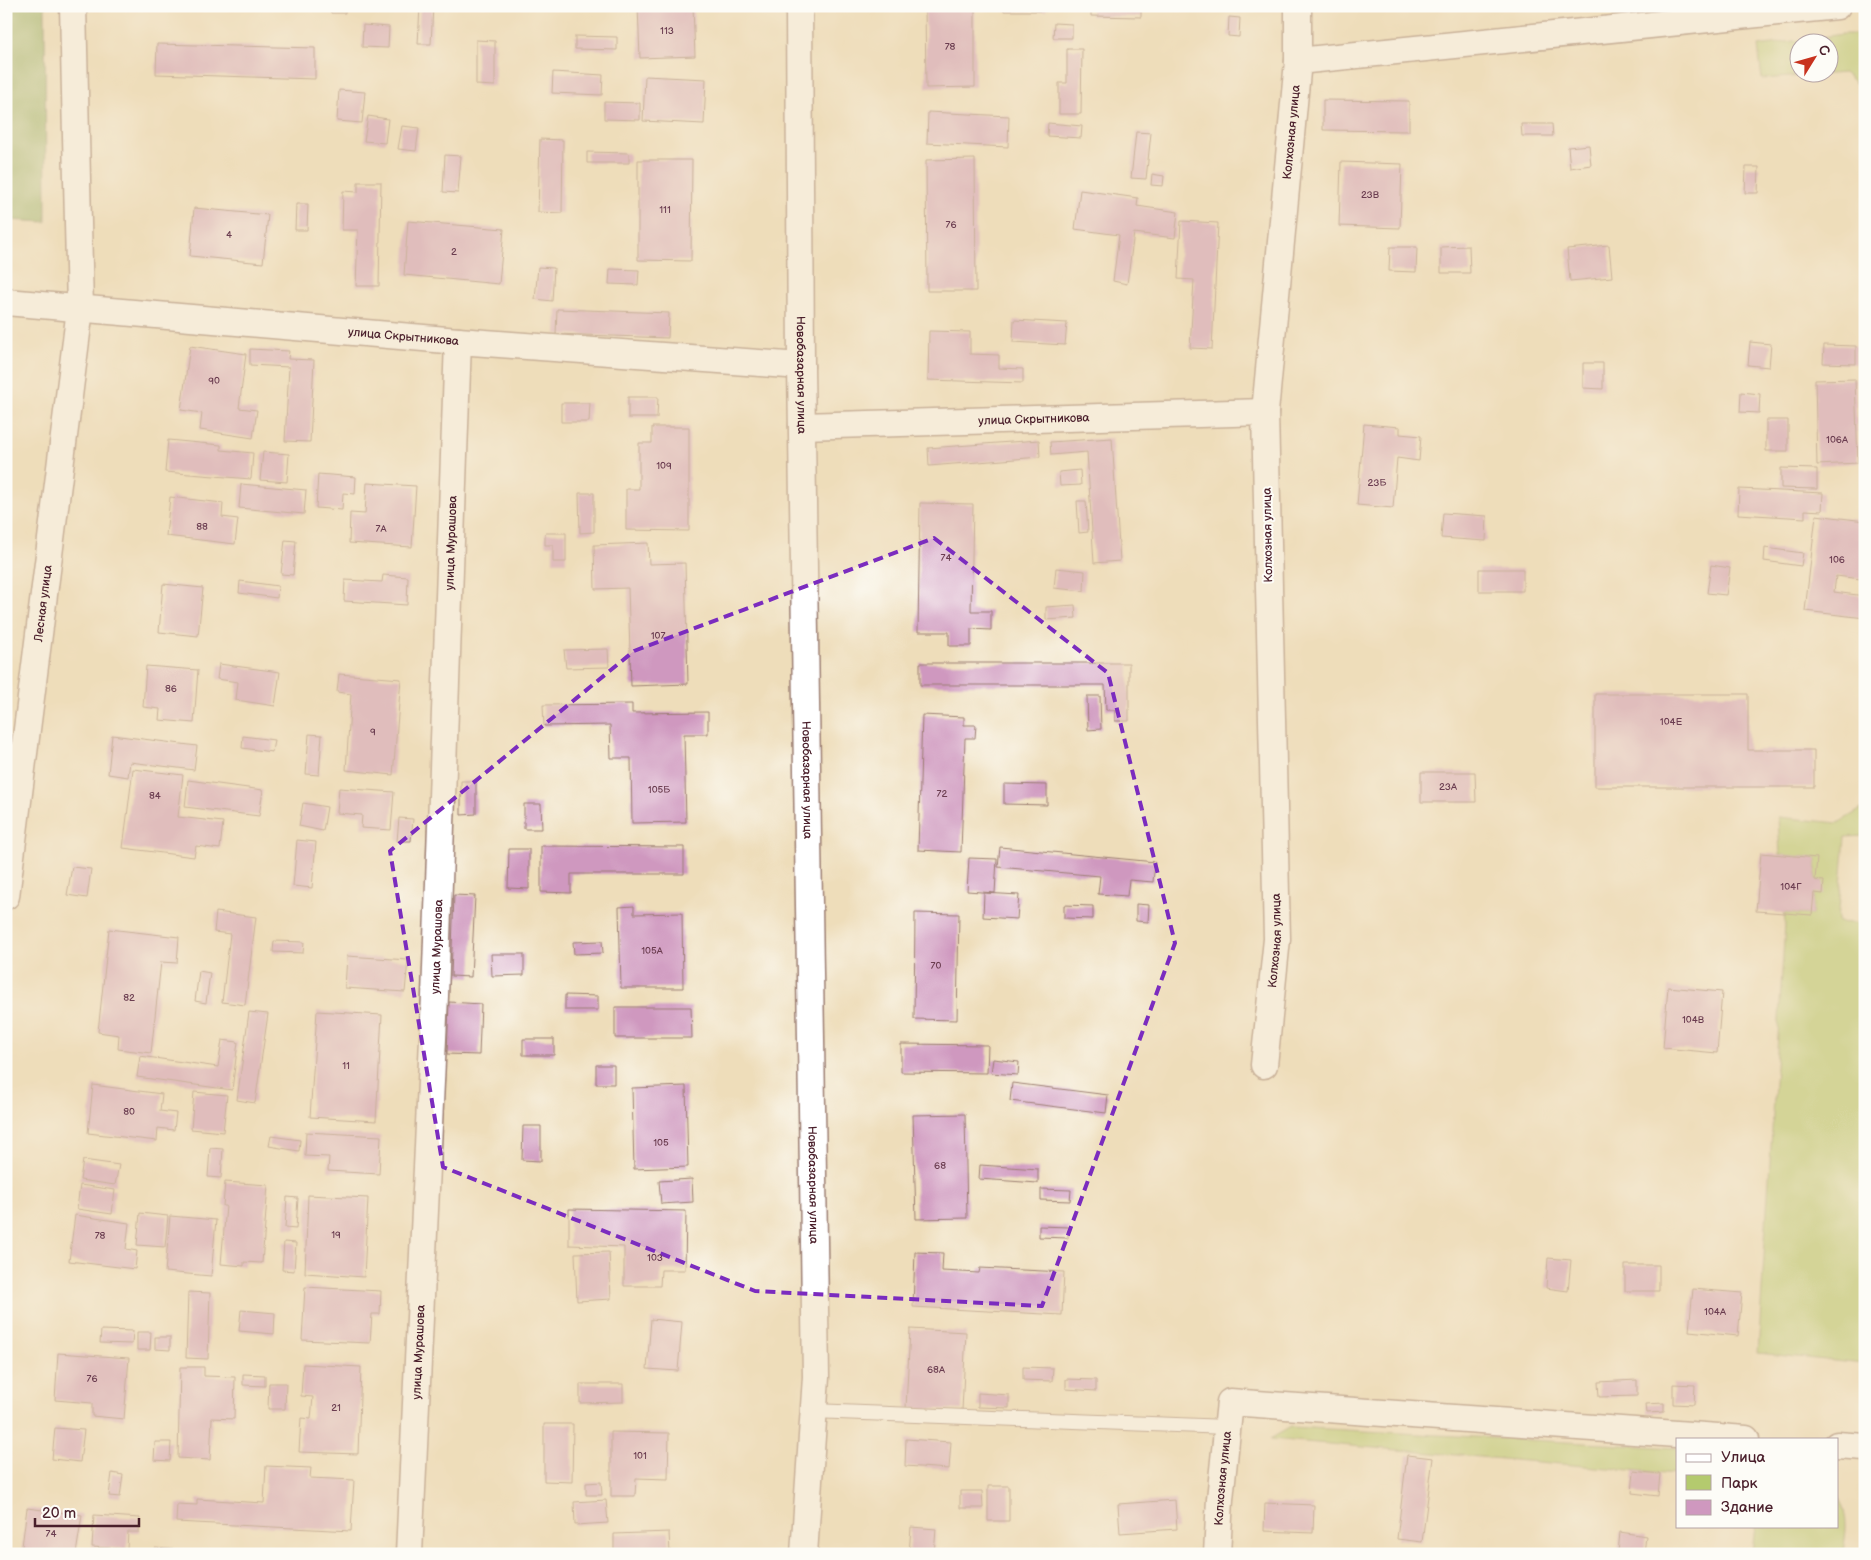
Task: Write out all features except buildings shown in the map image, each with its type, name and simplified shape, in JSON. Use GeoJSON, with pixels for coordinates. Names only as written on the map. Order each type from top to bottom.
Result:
{"type":"FeatureCollection","features":[{"type":"Feature","properties":{"kind":"street","name":"Лесная улица"},"geometry":{"type":"LineString","coordinates":[[6,896],[80,309],[73,6]]}},
{"type":"Feature","properties":{"kind":"street","name":"Новобазарная улица"},"geometry":{"type":"LineString","coordinates":[[799,6],[802,426],[816,1377],[804,1554]]}},
{"type":"Feature","properties":{"kind":"street","name":"Колхозная улица"},"geometry":{"type":"LineString","coordinates":[[1264,1066],[1277,939],[1266,412],[1298,61],[1298,6]]}},
{"type":"Feature","properties":{"kind":"street"},"geometry":{"type":"LineString","coordinates":[[1298,61],[1838,6]]}},
{"type":"Feature","properties":{"kind":"street","name":"улица Скрытникова"},"geometry":{"type":"LineString","coordinates":[[6,302],[458,341],[802,366]]}},
{"type":"Feature","properties":{"kind":"street","name":"улица Мурашова"},"geometry":{"type":"LineString","coordinates":[[409,1554],[435,996],[458,341]]}},
{"type":"Feature","properties":{"kind":"street","name":"улица Скрытникова"},"geometry":{"type":"LineString","coordinates":[[802,426],[1266,412]]}},
{"type":"Feature","properties":{"kind":"street","name":"Колхозная улица"},"geometry":{"type":"LineString","coordinates":[[1217,1554],[1228,1414]]}},
{"type":"Feature","properties":{"kind":"street"},"geometry":{"type":"LineString","coordinates":[[1228,1414],[1725,1438]]}},
{"type":"Feature","properties":{"kind":"street"},"geometry":{"type":"LineString","coordinates":[[1838,1445],[1865,1447]]}},
{"type":"Feature","properties":{"kind":"lane"},"geometry":{"type":"LineString","coordinates":[[813,1411],[1228,1414]]}},
{"type":"Feature","properties":{"kind":"highlighted area"},"geometry":{"type":"Polygon","coordinates":[[[934,538],[1108,673],[1175,943],[1042,1306],[755,1291],[443,1167],[390,851],[634,651],[934,538]]]}},
{"type":"Feature","properties":{"kind":"green space"},"geometry":{"type":"Polygon","coordinates":[[[6,6],[45,6],[46,222],[6,220],[6,6]]]}},
{"type":"Feature","properties":{"kind":"green space"},"geometry":{"type":"Polygon","coordinates":[[[1865,34],[1865,91],[1844,73],[1838,73],[1838,35],[1865,34]]]}},
{"type":"Feature","properties":{"kind":"green space"},"geometry":{"type":"Polygon","coordinates":[[[1788,42],[1788,77],[1762,79],[1758,46],[1788,42]]]}},
{"type":"Feature","properties":{"kind":"green space"},"geometry":{"type":"Polygon","coordinates":[[[1865,807],[1865,836],[1845,837],[1838,922],[1865,924],[1864,1364],[1758,1353],[1785,924],[1784,913],[1812,915],[1814,893],[1824,881],[1815,880],[1817,858],[1780,855],[1778,817],[1838,823],[1865,807]]]}},
{"type":"Feature","properties":{"kind":"green space"},"geometry":{"type":"Polygon","coordinates":[[[1291,1427],[1676,1448],[1676,1474],[1270,1439],[1291,1427]]]}},
{"type":"Feature","properties":{"kind":"green space"},"geometry":{"type":"Polygon","coordinates":[[[1838,1497],[1844,1510],[1846,1524],[1843,1554],[1752,1554],[1755,1528],[1838,1528],[1838,1497]]]}}]}
